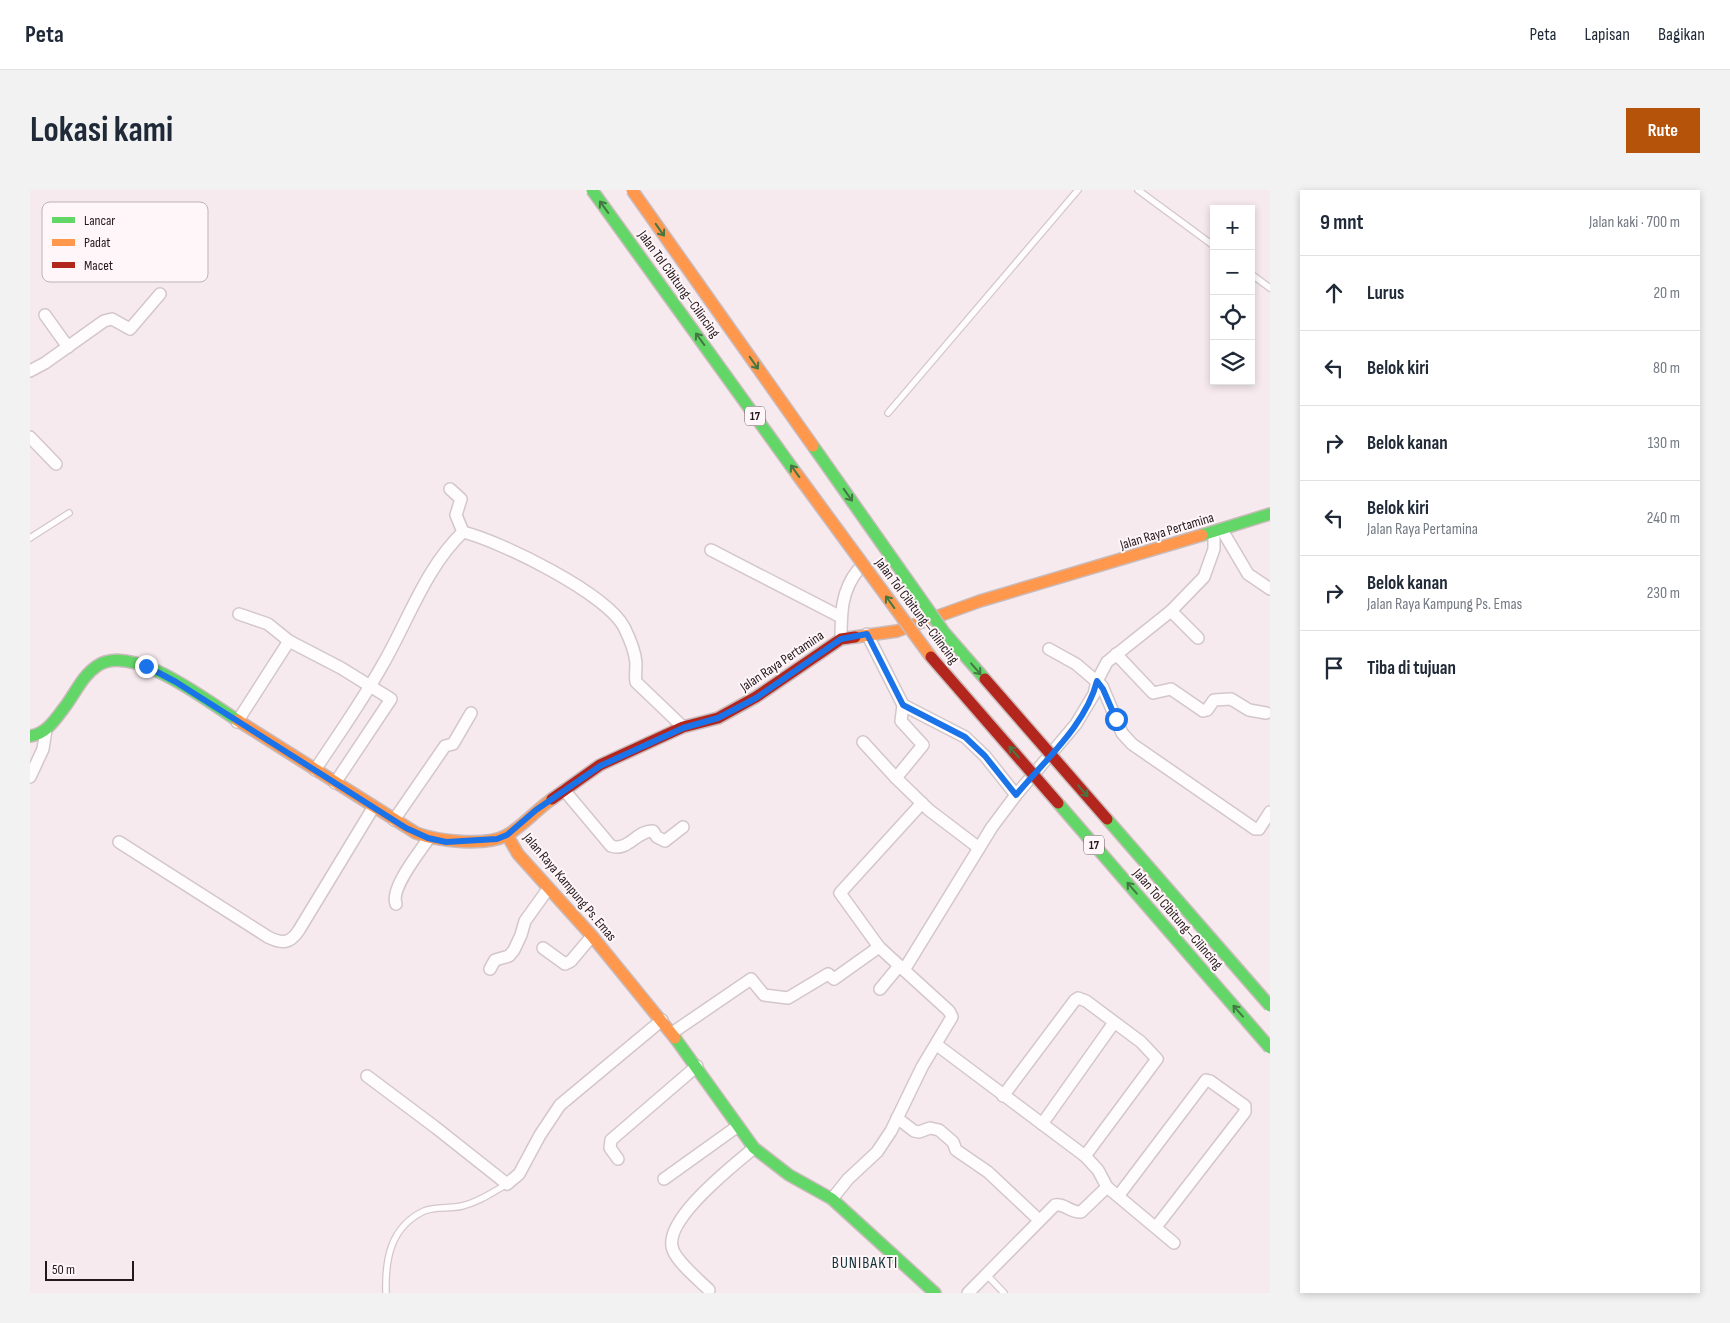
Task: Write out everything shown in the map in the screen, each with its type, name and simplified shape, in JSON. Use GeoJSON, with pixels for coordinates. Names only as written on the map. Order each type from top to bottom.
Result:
{"type":"FeatureCollection","features":[{"type":"Feature","properties":{"kind":"main road","name":"Jalan Tol Cibitung–Cilincing"},"geometry":{"type":"LineString","coordinates":[[592,190],[918,642],[1270,1048]]}},
{"type":"Feature","properties":{"kind":"main road","name":"Jalan Tol Cibitung–Cilincing"},"geometry":{"type":"LineString","coordinates":[[632,190],[944,632],[1270,1006]]}},
{"type":"Feature","properties":{"kind":"main road","name":"Jalan Raya Pertamina"},"geometry":{"type":"LineString","coordinates":[[507,835],[564,790],[600,766],[683,728],[718,718],[756,698],[841,639],[897,631],[980,601],[1270,514]]}},
{"type":"Feature","properties":{"kind":"main road","name":"Jalan Raya Kampung Ps. Emas"},"geometry":{"type":"LineString","coordinates":[[46,730],[91,671],[100,664],[114,660],[129,661],[153,669],[373,808],[428,838],[446,842],[476,841],[497,839],[507,835],[518,854],[592,936],[662,1020],[698,1066],[754,1148],[789,1175],[832,1199],[935,1293]]}},
{"type":"Feature","properties":{"kind":"main road"},"geometry":{"type":"LineString","coordinates":[[30,736],[46,730]]}},
{"type":"Feature","properties":{"kind":"street"},"geometry":{"type":"LineString","coordinates":[[30,371],[108,319],[130,329],[160,294]]}},
{"type":"Feature","properties":{"kind":"street"},"geometry":{"type":"LineString","coordinates":[[45,315],[68,347]]}},
{"type":"Feature","properties":{"kind":"street"},"geometry":{"type":"LineString","coordinates":[[30,438],[56,464]]}},
{"type":"Feature","properties":{"kind":"street"},"geometry":{"type":"LineString","coordinates":[[450,489],[461,499],[456,515],[463,532],[512,552],[568,580],[607,607],[624,627],[635,654],[636,682],[683,728]]}},
{"type":"Feature","properties":{"kind":"street"},"geometry":{"type":"LineString","coordinates":[[1218,531],[1248,574],[1270,589]]}},
{"type":"Feature","properties":{"kind":"street"},"geometry":{"type":"LineString","coordinates":[[880,989],[901,968],[1016,795],[1076,724],[1094,694],[1097,681],[1108,662],[1171,611],[1204,577],[1214,550],[1218,531]]}},
{"type":"Feature","properties":{"kind":"street"},"geometry":{"type":"LineString","coordinates":[[315,770],[371,685],[427,583],[456,539],[463,532]]}},
{"type":"Feature","properties":{"kind":"street"},"geometry":{"type":"LineString","coordinates":[[711,550],[841,617]]}},
{"type":"Feature","properties":{"kind":"street"},"geometry":{"type":"LineString","coordinates":[[841,639],[841,617],[846,588],[858,570]]}},
{"type":"Feature","properties":{"kind":"street"},"geometry":{"type":"LineString","coordinates":[[1171,611],[1198,638]]}},
{"type":"Feature","properties":{"kind":"street"},"geometry":{"type":"LineString","coordinates":[[239,614],[268,624],[289,641],[371,685],[391,699],[391,702],[335,783]]}},
{"type":"Feature","properties":{"kind":"street"},"geometry":{"type":"LineString","coordinates":[[867,634],[903,705],[901,721],[923,745],[896,778]]}},
{"type":"Feature","properties":{"kind":"street"},"geometry":{"type":"LineString","coordinates":[[237,722],[289,641]]}},
{"type":"Feature","properties":{"kind":"street"},"geometry":{"type":"LineString","coordinates":[[1049,649],[1076,664],[1097,681],[1103,689],[1126,739],[1139,750],[1255,829],[1259,828],[1270,812]]}},
{"type":"Feature","properties":{"kind":"street"},"geometry":{"type":"LineString","coordinates":[[1116,654],[1153,693],[1171,689],[1203,712],[1207,710],[1214,700],[1231,699],[1249,710],[1266,713]]}},
{"type":"Feature","properties":{"kind":"street"},"geometry":{"type":"LineString","coordinates":[[903,705],[965,737],[985,756],[1016,795]]}},
{"type":"Feature","properties":{"kind":"street"},"geometry":{"type":"LineString","coordinates":[[394,820],[445,746],[453,744],[472,714]]}},
{"type":"Feature","properties":{"kind":"street"},"geometry":{"type":"LineString","coordinates":[[30,777],[43,749],[46,730]]}},
{"type":"Feature","properties":{"kind":"street"},"geometry":{"type":"LineString","coordinates":[[863,742],[922,803],[979,848]]}},
{"type":"Feature","properties":{"kind":"street"},"geometry":{"type":"LineString","coordinates":[[564,790],[611,846],[617,848],[647,830],[652,831],[661,840],[665,841],[683,827]]}},
{"type":"Feature","properties":{"kind":"street"},"geometry":{"type":"LineString","coordinates":[[832,1199],[848,1179],[876,1152],[898,1118],[922,1067],[937,1045],[952,1017],[949,1011],[879,947],[840,893],[922,803]]}},
{"type":"Feature","properties":{"kind":"street"},"geometry":{"type":"LineString","coordinates":[[119,842],[268,937],[279,942],[286,942],[293,940],[300,930],[373,808]]}},
{"type":"Feature","properties":{"kind":"street"},"geometry":{"type":"LineString","coordinates":[[396,904],[394,899],[400,882],[428,838]]}},
{"type":"Feature","properties":{"kind":"street"},"geometry":{"type":"LineString","coordinates":[[490,969],[495,960],[504,958],[514,950],[521,936],[525,921],[548,889]]}},
{"type":"Feature","properties":{"kind":"street"},"geometry":{"type":"LineString","coordinates":[[543,948],[565,964],[571,961],[592,936]]}},
{"type":"Feature","properties":{"kind":"street"},"geometry":{"type":"LineString","coordinates":[[672,1033],[751,979],[764,995],[788,998],[828,974],[834,979],[879,947]]}},
{"type":"Feature","properties":{"kind":"street"},"geometry":{"type":"LineString","coordinates":[[1003,1096],[1078,998],[1086,1001],[1113,1024],[1141,1042],[1157,1059],[1085,1156]]}},
{"type":"Feature","properties":{"kind":"street"},"geometry":{"type":"LineString","coordinates":[[366,1076],[435,1126],[507,1184],[519,1174],[540,1135],[560,1105],[662,1020]]}},
{"type":"Feature","properties":{"kind":"street"},"geometry":{"type":"LineString","coordinates":[[1042,1124],[1113,1024]]}},
{"type":"Feature","properties":{"kind":"street"},"geometry":{"type":"LineString","coordinates":[[937,1045],[1085,1156],[1098,1170],[1107,1187],[1174,1243]]}},
{"type":"Feature","properties":{"kind":"street"},"geometry":{"type":"LineString","coordinates":[[618,1159],[610,1148],[611,1140],[698,1066]]}},
{"type":"Feature","properties":{"kind":"street"},"geometry":{"type":"LineString","coordinates":[[1119,1196],[1206,1080],[1244,1106],[1245,1112],[1156,1227]]}},
{"type":"Feature","properties":{"kind":"street"},"geometry":{"type":"LineString","coordinates":[[898,1118],[914,1131],[919,1132],[930,1128],[939,1130],[953,1142],[956,1150],[988,1172],[1038,1219]]}},
{"type":"Feature","properties":{"kind":"street"},"geometry":{"type":"LineString","coordinates":[[664,1179],[738,1126]]}},
{"type":"Feature","properties":{"kind":"street"},"geometry":{"type":"LineString","coordinates":[[709,1290],[676,1255],[671,1243],[673,1234],[692,1203],[754,1148]]}},
{"type":"Feature","properties":{"kind":"street"},"geometry":{"type":"LineString","coordinates":[[968,1293],[1038,1219],[1058,1204],[1072,1212],[1081,1212],[1107,1187]]}},
{"type":"Feature","properties":{"kind":"lane"},"geometry":{"type":"LineString","coordinates":[[888,414],[1078,190]]}},
{"type":"Feature","properties":{"kind":"lane"},"geometry":{"type":"LineString","coordinates":[[1138,190],[1210,243]]}},
{"type":"Feature","properties":{"kind":"lane"},"geometry":{"type":"LineString","coordinates":[[1255,277],[1270,288]]}},
{"type":"Feature","properties":{"kind":"lane"},"geometry":{"type":"LineString","coordinates":[[30,538],[68,513]]}},
{"type":"Feature","properties":{"kind":"lane"},"geometry":{"type":"LineString","coordinates":[[386,1293],[386,1265],[390,1247],[401,1230],[413,1218],[426,1210],[461,1206],[478,1200],[507,1184]]}},
{"type":"Feature","properties":{"kind":"lane"},"geometry":{"type":"LineString","coordinates":[[987,1275],[1004,1293]]}},
{"type":"Feature","properties":{"kind":"traffic: fast"},"geometry":{"type":"LineString","coordinates":[[592,190],[796,473]]}},
{"type":"Feature","properties":{"kind":"traffic: fast"},"geometry":{"type":"LineString","coordinates":[[813,446],[944,632],[985,679]]}},
{"type":"Feature","properties":{"kind":"traffic: fast"},"geometry":{"type":"LineString","coordinates":[[1202,535],[1270,514]]}},
{"type":"Feature","properties":{"kind":"traffic: fast"},"geometry":{"type":"LineString","coordinates":[[30,736],[36,735],[50,726],[92,670],[97,666],[112,661],[129,662],[169,677],[237,720]]}},
{"type":"Feature","properties":{"kind":"traffic: fast"},"geometry":{"type":"LineString","coordinates":[[1058,803],[1270,1048]]}},
{"type":"Feature","properties":{"kind":"traffic: fast"},"geometry":{"type":"LineString","coordinates":[[1107,819],[1270,1006]]}},
{"type":"Feature","properties":{"kind":"traffic: fast"},"geometry":{"type":"LineString","coordinates":[[675,1038],[754,1148],[789,1175],[832,1199],[935,1293]]}},
{"type":"Feature","properties":{"kind":"traffic: slow"},"geometry":{"type":"LineString","coordinates":[[632,190],[813,446]]}},
{"type":"Feature","properties":{"kind":"traffic: slow"},"geometry":{"type":"LineString","coordinates":[[796,473],[931,657]]}},
{"type":"Feature","properties":{"kind":"traffic: slow"},"geometry":{"type":"LineString","coordinates":[[855,637],[897,631],[980,601],[1202,535]]}},
{"type":"Feature","properties":{"kind":"traffic: slow"},"geometry":{"type":"LineString","coordinates":[[237,720],[416,833],[425,836],[462,842],[498,839],[524,823],[552,799]]}},
{"type":"Feature","properties":{"kind":"traffic: slow"},"geometry":{"type":"LineString","coordinates":[[507,835],[518,854],[592,936],[675,1038]]}},
{"type":"Feature","properties":{"kind":"traffic: jam"},"geometry":{"type":"LineString","coordinates":[[552,799],[600,765],[683,727],[718,718],[756,697],[841,639],[855,637]]}},
{"type":"Feature","properties":{"kind":"traffic: jam"},"geometry":{"type":"LineString","coordinates":[[931,657],[1058,803]]}},
{"type":"Feature","properties":{"kind":"traffic: jam"},"geometry":{"type":"LineString","coordinates":[[985,679],[1107,819]]}},
{"type":"Feature","properties":{"kind":"district","name":"BUNIBAKTI"},"geometry":{"type":"Point","coordinates":[865,1263]}},
{"type":"Feature","properties":{"kind":"route"},"geometry":{"type":"LineString","coordinates":[[146,666],[176,682],[406,828],[428,838],[446,842],[497,839],[507,835],[536,810],[582,776],[654,739],[718,718],[756,698],[841,639],[867,634],[903,705],[965,737],[985,756],[1002,780],[1016,795],[1076,724],[1094,694],[1097,681],[1102,686],[1116,719]]}}]}
